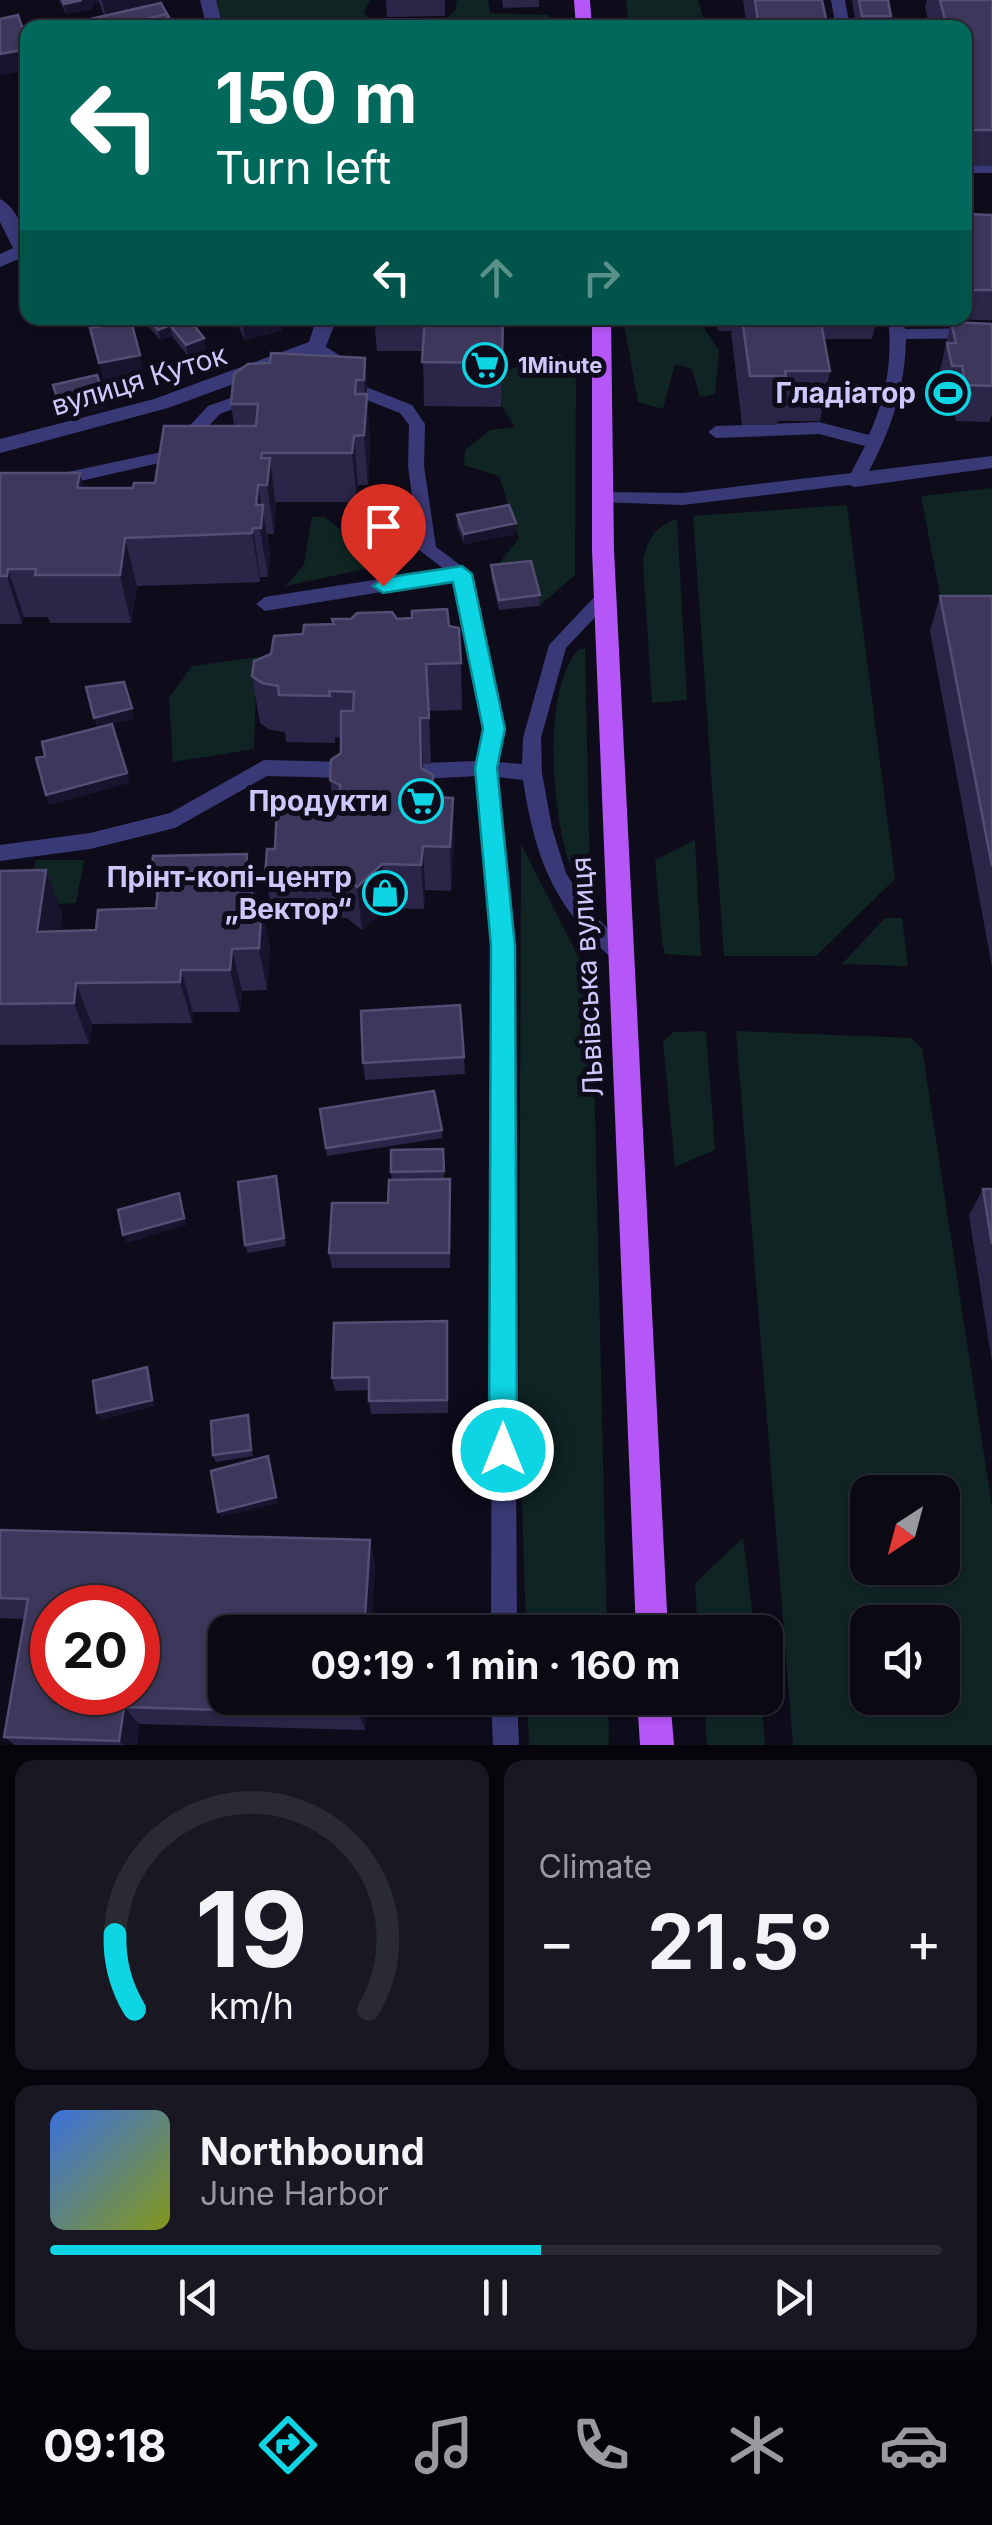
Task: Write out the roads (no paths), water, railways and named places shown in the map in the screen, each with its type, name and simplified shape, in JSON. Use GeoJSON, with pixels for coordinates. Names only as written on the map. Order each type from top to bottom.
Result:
{"type":"FeatureCollection","features":[{"type":"Feature","properties":{"kind":"main road","name":"Львівська вулиця"},"geometry":{"type":"LineString","coordinates":[[601,325],[605,597],[651,1615]]}},
{"type":"Feature","properties":{"kind":"main road"},"geometry":{"type":"LineString","coordinates":[[655,1715],[656,1745]]}},
{"type":"Feature","properties":{"kind":"street"},"geometry":{"type":"LineString","coordinates":[[0,204],[20,240]]}},
{"type":"Feature","properties":{"kind":"street"},"geometry":{"type":"LineString","coordinates":[[324,325],[324,358]]}},
{"type":"Feature","properties":{"kind":"street","name":"вулиця Куток"},"geometry":{"type":"LineString","coordinates":[[0,446],[59,434],[324,358]]}},
{"type":"Feature","properties":{"kind":"lane"},"geometry":{"type":"LineString","coordinates":[[855,481],[876,443],[889,406],[898,326],[992,334]]}},
{"type":"Feature","properties":{"kind":"lane"},"geometry":{"type":"LineString","coordinates":[[324,358],[355,389],[406,409],[417,424],[416,466],[428,550],[462,574],[494,729],[486,768],[503,946],[504,1615]]}},
{"type":"Feature","properties":{"kind":"lane"},"geometry":{"type":"LineString","coordinates":[[42,484],[170,454],[214,410],[266,389]]}},
{"type":"Feature","properties":{"kind":"lane"},"geometry":{"type":"LineString","coordinates":[[716,432],[818,428],[876,443]]}},
{"type":"Feature","properties":{"kind":"lane"},"geometry":{"type":"LineString","coordinates":[[602,498],[683,499],[992,462]]}},
{"type":"Feature","properties":{"kind":"lane"},"geometry":{"type":"LineString","coordinates":[[266,604],[462,574]]}},
{"type":"Feature","properties":{"kind":"lane"},"geometry":{"type":"LineString","coordinates":[[605,597],[558,645],[532,738],[532,773],[542,842],[559,883],[591,929],[621,954]]}},
{"type":"Feature","properties":{"kind":"lane"},"geometry":{"type":"LineString","coordinates":[[0,852],[90,841],[175,820],[264,768],[346,770]]}},
{"type":"Feature","properties":{"kind":"lane"},"geometry":{"type":"LineString","coordinates":[[422,771],[486,768],[532,773]]}},
{"type":"Feature","properties":{"kind":"lane"},"geometry":{"type":"LineString","coordinates":[[505,1715],[506,1745]]}},
{"type":"Feature","properties":{"kind":"place","name":"1Minute"},"geometry":{"type":"Point","coordinates":[485,365]}},
{"type":"Feature","properties":{"kind":"place","name":"Гладіатор"},"geometry":{"type":"Point","coordinates":[948,393]}},
{"type":"Feature","properties":{"kind":"place","name":"Продукти"},"geometry":{"type":"Point","coordinates":[421,801]}},
{"type":"Feature","properties":{"kind":"place","name":"Прінт-копі-центр „Вектор“"},"geometry":{"type":"Point","coordinates":[385,893]}}]}
